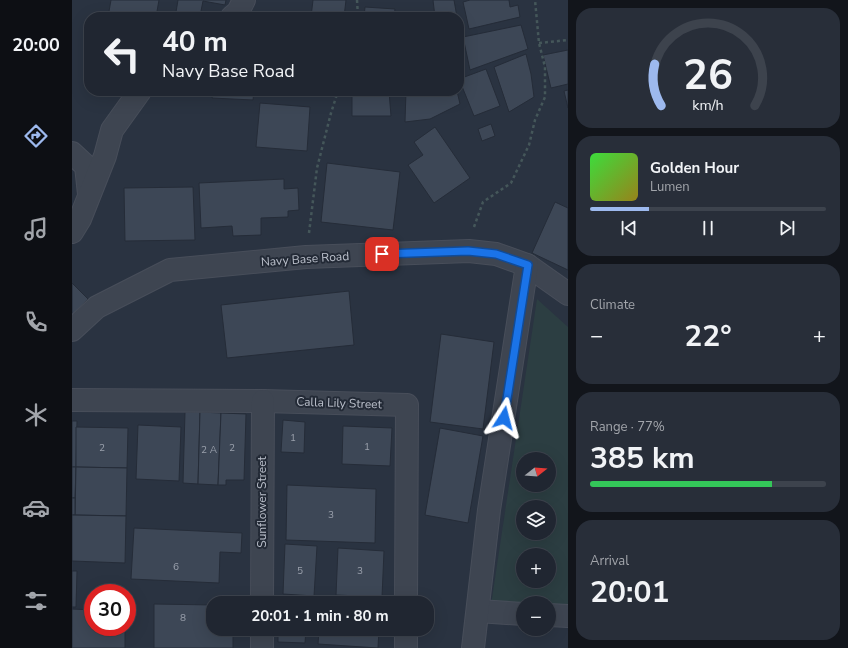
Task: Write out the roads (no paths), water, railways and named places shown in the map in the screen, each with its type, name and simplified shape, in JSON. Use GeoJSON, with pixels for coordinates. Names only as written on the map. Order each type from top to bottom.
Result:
{"type":"FeatureCollection","features":[{"type":"Feature","properties":{"kind":"street"},"geometry":{"type":"LineString","coordinates":[[238,12],[244,0]]}},
{"type":"Feature","properties":{"kind":"street"},"geometry":{"type":"LineString","coordinates":[[72,232],[80,219],[105,156],[112,130],[136,96]]}},
{"type":"Feature","properties":{"kind":"street"},"geometry":{"type":"LineString","coordinates":[[72,153],[86,166],[89,194]]}},
{"type":"Feature","properties":{"kind":"street","name":"Navy Base Road"},"geometry":{"type":"LineString","coordinates":[[72,330],[97,307],[170,270],[306,257],[468,251],[496,254],[528,265],[568,294]]}},
{"type":"Feature","properties":{"kind":"street"},"geometry":{"type":"LineString","coordinates":[[473,648],[489,510],[528,265]]}},
{"type":"Feature","properties":{"kind":"street","name":"Calla Lily Street"},"geometry":{"type":"LineString","coordinates":[[72,400],[263,401],[407,405],[406,596]]}},
{"type":"Feature","properties":{"kind":"street","name":"Sunflower Street"},"geometry":{"type":"LineString","coordinates":[[262,596],[263,401]]}},
{"type":"Feature","properties":{"kind":"street"},"geometry":{"type":"LineString","coordinates":[[478,611],[516,614]]}},
{"type":"Feature","properties":{"kind":"street"},"geometry":{"type":"LineString","coordinates":[[556,615],[568,616]]}},
{"type":"Feature","properties":{"kind":"street"},"geometry":{"type":"LineString","coordinates":[[262,636],[262,648]]}},
{"type":"Feature","properties":{"kind":"street"},"geometry":{"type":"LineString","coordinates":[[406,636],[406,648]]}}]}
